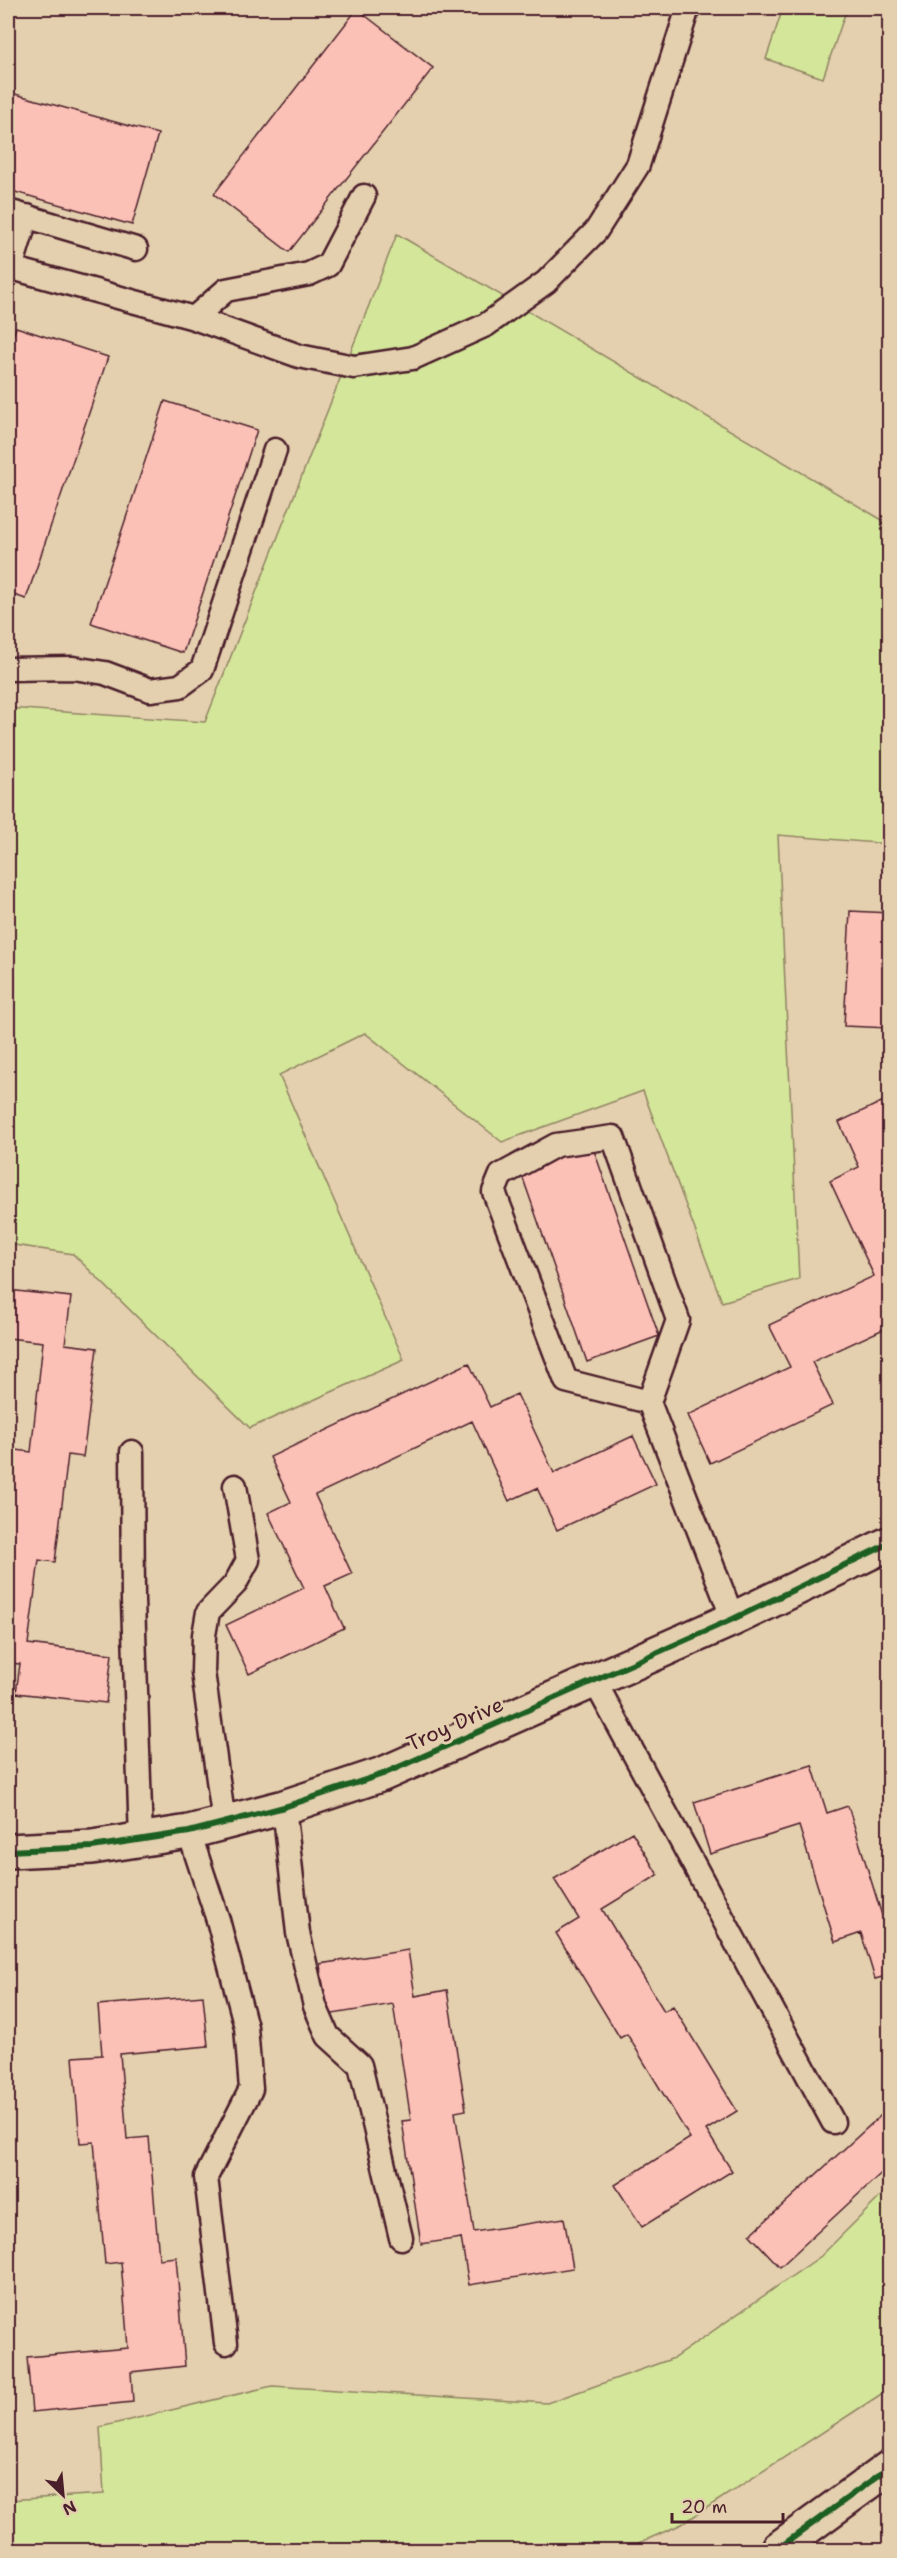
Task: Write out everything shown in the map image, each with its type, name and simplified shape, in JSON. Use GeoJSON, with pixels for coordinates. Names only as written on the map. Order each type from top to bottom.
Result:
{"type":"FeatureCollection","features":[{"type":"Feature","properties":{"kind":"street","name":"Troy Drive"},"geometry":{"type":"LineString","coordinates":[[8,1851],[92,1847],[189,1833],[284,1807],[383,1774],[733,1619],[890,1543]]}},
{"type":"Feature","properties":{"kind":"street"},"geometry":{"type":"LineString","coordinates":[[781,2550],[780,2548],[890,2467]]}},
{"type":"Feature","properties":{"kind":"lane"},"geometry":{"type":"LineString","coordinates":[[136,249],[17,214],[9,267],[194,318],[299,356],[354,367],[413,358],[486,325],[546,282],[596,231],[638,165],[688,8]]}},
{"type":"Feature","properties":{"kind":"lane"},"geometry":{"type":"LineString","coordinates":[[194,318],[226,290],[309,274],[328,265],[364,195]]}},
{"type":"Feature","properties":{"kind":"lane"},"geometry":{"type":"LineString","coordinates":[[8,669],[73,668],[105,673],[150,690],[180,686],[202,670],[275,450]]}},
{"type":"Feature","properties":{"kind":"lane"},"geometry":{"type":"LineString","coordinates":[[649,1402],[566,1381],[494,1192],[501,1175],[556,1145],[614,1137],[678,1320],[649,1402],[733,1619]]}},
{"type":"Feature","properties":{"kind":"lane"},"geometry":{"type":"LineString","coordinates":[[132,1452],[133,1601],[141,1840]]}},
{"type":"Feature","properties":{"kind":"lane"},"geometry":{"type":"LineString","coordinates":[[224,1823],[205,1694],[204,1635],[208,1612],[235,1584],[248,1560],[235,1486]]}},
{"type":"Feature","properties":{"kind":"lane"},"geometry":{"type":"LineString","coordinates":[[594,1680],[833,2122]]}},
{"type":"Feature","properties":{"kind":"lane"},"geometry":{"type":"LineString","coordinates":[[284,1807],[298,1933],[315,2006],[328,2036],[360,2065],[401,2238]]}},
{"type":"Feature","properties":{"kind":"lane"},"geometry":{"type":"LineString","coordinates":[[189,1833],[218,1920],[246,2027],[252,2089],[206,2177],[226,2343]]}},
{"type":"Feature","properties":{"kind":"green space"},"geometry":{"type":"Polygon","coordinates":[[[783,8],[847,8],[823,78],[766,59],[783,8]]]}},
{"type":"Feature","properties":{"kind":"green space"},"geometry":{"type":"Polygon","coordinates":[[[397,234],[889,524],[889,844],[778,835],[799,1279],[722,1302],[643,1091],[502,1142],[365,1033],[279,1075],[404,1360],[250,1428],[73,1254],[8,1244],[8,708],[205,722],[397,234]]]}},
{"type":"Feature","properties":{"kind":"green space"},"geometry":{"type":"Polygon","coordinates":[[[889,2188],[889,2389],[682,2524],[623,2550],[8,2550],[8,2500],[104,2494],[100,2427],[272,2386],[547,2403],[674,2358],[821,2256],[889,2188]]]}},
{"type":"Feature","properties":{"kind":"building"},"geometry":{"type":"Polygon","coordinates":[[[357,9],[433,68],[289,252],[214,194],[357,9]]]}},
{"type":"Feature","properties":{"kind":"building"},"geometry":{"type":"Polygon","coordinates":[[[8,92],[158,134],[132,225],[8,190],[8,92]]]}},
{"type":"Feature","properties":{"kind":"building"},"geometry":{"type":"Polygon","coordinates":[[[16,327],[108,357],[26,599],[8,593],[8,351],[16,327]]]}},
{"type":"Feature","properties":{"kind":"building"},"geometry":{"type":"Polygon","coordinates":[[[165,401],[257,430],[183,653],[91,623],[165,401]]]}},
{"type":"Feature","properties":{"kind":"building"},"geometry":{"type":"Polygon","coordinates":[[[850,911],[890,913],[890,1028],[844,1026],[850,911]]]}},
{"type":"Feature","properties":{"kind":"building"},"geometry":{"type":"Polygon","coordinates":[[[890,1098],[890,1156],[882,1160],[890,1177],[890,1326],[812,1362],[833,1405],[710,1463],[688,1415],[790,1367],[769,1325],[874,1276],[830,1181],[859,1167],[839,1122],[890,1098]]]}},
{"type":"Feature","properties":{"kind":"building"},"geometry":{"type":"Polygon","coordinates":[[[590,1139],[659,1336],[587,1362],[518,1164],[590,1139]]]}},
{"type":"Feature","properties":{"kind":"building"},"geometry":{"type":"Polygon","coordinates":[[[8,1290],[71,1297],[65,1344],[97,1348],[83,1457],[68,1455],[55,1562],[39,1560],[28,1644],[112,1654],[106,1703],[16,1693],[20,1664],[8,1663],[8,1526],[16,1450],[31,1452],[43,1342],[8,1338],[8,1290]]]}},
{"type":"Feature","properties":{"kind":"building"},"geometry":{"type":"Polygon","coordinates":[[[469,1363],[490,1407],[517,1394],[554,1473],[633,1436],[656,1484],[557,1530],[537,1488],[509,1501],[472,1421],[315,1495],[352,1574],[325,1586],[344,1628],[249,1674],[226,1625],[304,1588],[268,1513],[291,1502],[270,1457],[469,1363]]]}},
{"type":"Feature","properties":{"kind":"building"},"geometry":{"type":"Polygon","coordinates":[[[812,1765],[827,1813],[848,1806],[884,1922],[890,1920],[890,1975],[875,1979],[861,1933],[835,1942],[799,1826],[710,1854],[694,1802],[812,1765]]]}},
{"type":"Feature","properties":{"kind":"building"},"geometry":{"type":"Polygon","coordinates":[[[632,1832],[658,1875],[602,1909],[664,2011],[673,2006],[737,2111],[706,2130],[732,2171],[642,2227],[615,2185],[690,2138],[627,2034],[620,2038],[556,1933],[579,1919],[554,1879],[632,1832]]]}},
{"type":"Feature","properties":{"kind":"building"},"geometry":{"type":"Polygon","coordinates":[[[408,1950],[415,1996],[447,1990],[466,2110],[455,2112],[474,2232],[564,2218],[573,2268],[469,2285],[461,2238],[421,2244],[402,2121],[411,2120],[393,2004],[327,2015],[320,1964],[408,1950]]]}},
{"type":"Feature","properties":{"kind":"building"},"geometry":{"type":"Polygon","coordinates":[[[203,1996],[208,2046],[120,2054],[127,2139],[149,2137],[159,2259],[176,2257],[185,2366],[131,2372],[133,2402],[32,2412],[27,2357],[128,2348],[121,2262],[105,2264],[94,2142],[80,2143],[73,2057],[102,2055],[98,2005],[203,1996]]]}},
{"type":"Feature","properties":{"kind":"building"},"geometry":{"type":"Polygon","coordinates":[[[890,2107],[890,2165],[780,2267],[750,2235],[890,2107]]]}},
{"type":"Feature","properties":{"kind":"cycle path"},"geometry":{"type":"LineString","coordinates":[[8,1851],[92,1847],[189,1832],[284,1807],[383,1774],[733,1619],[890,1543]]}},
{"type":"Feature","properties":{"kind":"cycle path"},"geometry":{"type":"LineString","coordinates":[[781,2550],[779,2548],[890,2467]]}}]}
